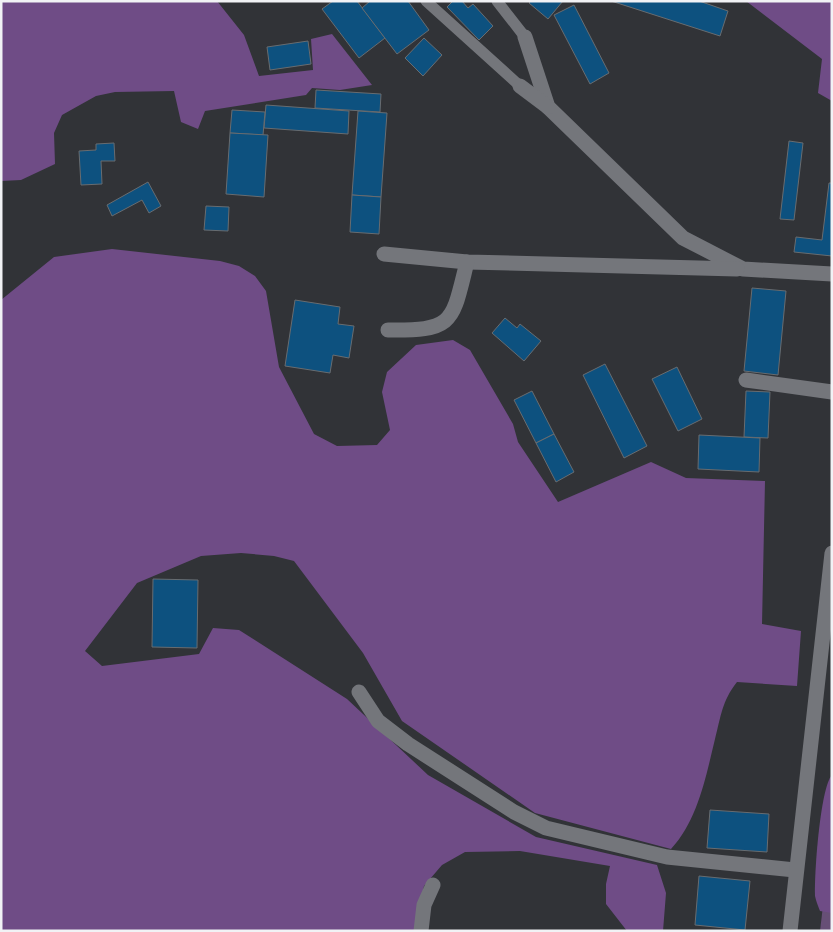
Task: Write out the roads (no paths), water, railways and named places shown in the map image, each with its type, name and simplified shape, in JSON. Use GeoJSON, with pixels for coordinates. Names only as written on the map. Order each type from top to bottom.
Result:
{"type":"FeatureCollection","features":[{"type":"Feature","properties":{"kind":"street"},"geometry":{"type":"LineString","coordinates":[[526,37],[548,107]]}},
{"type":"Feature","properties":{"kind":"street"},"geometry":{"type":"LineString","coordinates":[[520,86],[548,107],[683,238],[743,269]]}},
{"type":"Feature","properties":{"kind":"street"},"geometry":{"type":"LineString","coordinates":[[384,254],[467,262],[743,269],[832,274]]}},
{"type":"Feature","properties":{"kind":"street"},"geometry":{"type":"LineString","coordinates":[[388,330],[432,328],[446,322],[456,306],[467,262]]}},
{"type":"Feature","properties":{"kind":"street"},"geometry":{"type":"LineString","coordinates":[[746,380],[832,392]]}},
{"type":"Feature","properties":{"kind":"street"},"geometry":{"type":"LineString","coordinates":[[790,931],[795,870],[832,553]]}},
{"type":"Feature","properties":{"kind":"street"},"geometry":{"type":"LineString","coordinates":[[359,692],[378,721],[408,744],[514,812],[546,828],[667,856],[795,870]]}},
{"type":"Feature","properties":{"kind":"street"},"geometry":{"type":"LineString","coordinates":[[421,931],[424,905],[434,885]]}},
{"type":"Feature","properties":{"kind":"lane"},"geometry":{"type":"LineString","coordinates":[[426,1],[520,86]]}},
{"type":"Feature","properties":{"kind":"lane"},"geometry":{"type":"LineString","coordinates":[[497,1],[526,37]]}}]}
